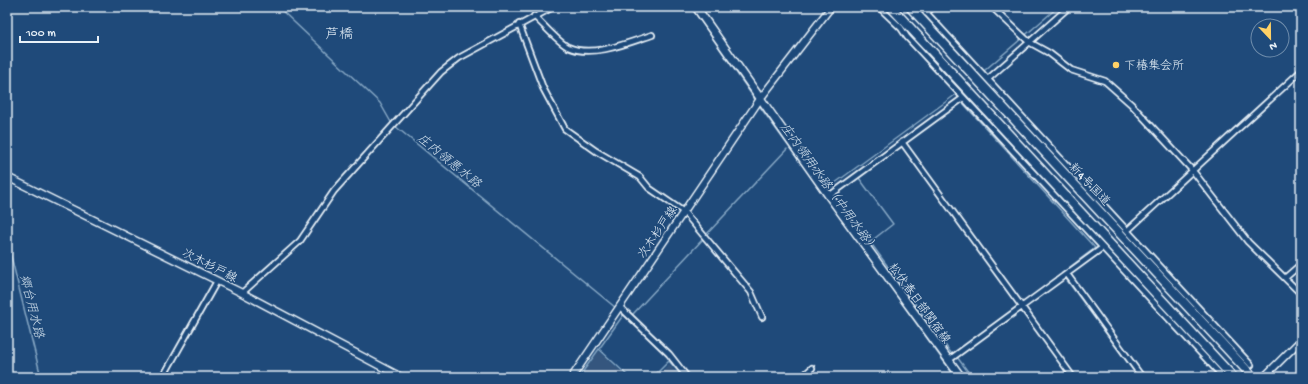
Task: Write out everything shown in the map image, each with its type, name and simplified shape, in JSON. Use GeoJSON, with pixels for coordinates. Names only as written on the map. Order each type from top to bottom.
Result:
{"type":"FeatureCollection","features":[{"type":"Feature","properties":{"kind":"highway"},"geometry":{"type":"LineString","coordinates":[[891,7],[898,19],[1216,362],[1233,377]]}},
{"type":"Feature","properties":{"kind":"highway","name":"新4号国道"},"geometry":{"type":"LineString","coordinates":[[910,7],[1119,227],[1220,337],[1252,377]]}},
{"type":"Feature","properties":{"kind":"main road","name":"松伏春日部関宿線"},"geometry":{"type":"LineString","coordinates":[[696,7],[829,196],[961,377]]}},
{"type":"Feature","properties":{"kind":"main road","name":"次木杉戸線"},"geometry":{"type":"LineString","coordinates":[[572,377],[760,99],[831,7]]}},
{"type":"Feature","properties":{"kind":"main road","name":"次木杉戸線"},"geometry":{"type":"LineString","coordinates":[[7,177],[242,293],[401,377]]}},
{"type":"Feature","properties":{"kind":"main road"},"geometry":{"type":"LineString","coordinates":[[1264,377],[1301,340]]}},
{"type":"Feature","properties":{"kind":"street"},"geometry":{"type":"LineString","coordinates":[[242,293],[306,235],[334,191],[441,72],[459,58],[519,24],[553,7]]}},
{"type":"Feature","properties":{"kind":"street"},"geometry":{"type":"LineString","coordinates":[[879,7],[898,19],[907,37],[1200,354],[1216,362],[1223,377]]}},
{"type":"Feature","properties":{"kind":"street"},"geometry":{"type":"LineString","coordinates":[[921,7],[988,79],[1119,227],[1128,230],[1212,321],[1220,337],[1251,366]]}},
{"type":"Feature","properties":{"kind":"street"},"geometry":{"type":"LineString","coordinates":[[926,13],[933,7]]}},
{"type":"Feature","properties":{"kind":"street"},"geometry":{"type":"LineString","coordinates":[[992,7],[1029,42],[1050,53],[1071,70],[1105,81],[1130,104],[1193,171],[1248,242],[1301,294]]}},
{"type":"Feature","properties":{"kind":"street"},"geometry":{"type":"LineString","coordinates":[[988,79],[1069,7]]}},
{"type":"Feature","properties":{"kind":"street"},"geometry":{"type":"LineString","coordinates":[[534,16],[568,47],[590,51],[600,51],[652,36]]}},
{"type":"Feature","properties":{"kind":"street"},"geometry":{"type":"LineString","coordinates":[[519,24],[543,88],[565,129],[596,151],[640,177],[649,188],[684,212],[751,292],[762,317]]}},
{"type":"Feature","properties":{"kind":"street"},"geometry":{"type":"LineString","coordinates":[[1128,230],[1301,71]]}},
{"type":"Feature","properties":{"kind":"street"},"geometry":{"type":"LineString","coordinates":[[829,196],[963,98]]}},
{"type":"Feature","properties":{"kind":"street"},"geometry":{"type":"LineString","coordinates":[[902,142],[1073,377]]}},
{"type":"Feature","properties":{"kind":"street"},"geometry":{"type":"LineString","coordinates":[[948,360],[1102,248]]}},
{"type":"Feature","properties":{"kind":"street"},"geometry":{"type":"LineString","coordinates":[[1285,278],[1301,264]]}},
{"type":"Feature","properties":{"kind":"street"},"geometry":{"type":"LineString","coordinates":[[1067,274],[1142,377]]}},
{"type":"Feature","properties":{"kind":"street"},"geometry":{"type":"LineString","coordinates":[[163,377],[218,281]]}},
{"type":"Feature","properties":{"kind":"street"},"geometry":{"type":"LineString","coordinates":[[620,307],[669,354],[687,377]]}},
{"type":"Feature","properties":{"kind":"street"},"geometry":{"type":"LineString","coordinates":[[802,377],[812,368]]}},
{"type":"Feature","properties":{"kind":"shaded area"},"geometry":{"type":"Polygon","coordinates":[[[599,351],[627,377],[580,377],[599,351]]]}},
{"type":"Feature","properties":{"kind":"shaded area"},"geometry":{"type":"Polygon","coordinates":[[[669,364],[680,377],[656,377],[669,364]]]}},
{"type":"Feature","properties":{"kind":"waterway","name":"庄内領悪水路"},"geometry":{"type":"LineString","coordinates":[[278,7],[380,103],[392,124]]}},
{"type":"Feature","properties":{"kind":"waterway","name":"庄内領用水路（中用水路）"},"geometry":{"type":"LineString","coordinates":[[691,7],[756,101]]}},
{"type":"Feature","properties":{"kind":"waterway"},"geometry":{"type":"LineString","coordinates":[[985,70],[1058,7]]}},
{"type":"Feature","properties":{"kind":"waterway"},"geometry":{"type":"LineString","coordinates":[[831,186],[955,95]]}},
{"type":"Feature","properties":{"kind":"waterway"},"geometry":{"type":"LineString","coordinates":[[962,102],[1095,248],[1062,273]]}},
{"type":"Feature","properties":{"kind":"waterway","name":"庄内領用水路（中用水路）"},"geometry":{"type":"LineString","coordinates":[[758,104],[955,377]]}},
{"type":"Feature","properties":{"kind":"waterway","name":"庄内領悪水路"},"geometry":{"type":"LineString","coordinates":[[395,126],[616,308]]}},
{"type":"Feature","properties":{"kind":"waterway"},"geometry":{"type":"LineString","coordinates":[[901,147],[859,178],[893,224],[870,242],[951,353],[957,357],[972,377]]}},
{"type":"Feature","properties":{"kind":"waterway"},"geometry":{"type":"LineString","coordinates":[[706,235],[787,149]]}},
{"type":"Feature","properties":{"kind":"waterway"},"geometry":{"type":"LineString","coordinates":[[633,314],[704,238]]}},
{"type":"Feature","properties":{"kind":"waterway","name":"郷台用水路"},"geometry":{"type":"LineString","coordinates":[[7,240],[41,377]]}},
{"type":"Feature","properties":{"kind":"waterway"},"geometry":{"type":"LineString","coordinates":[[1066,279],[1138,377]]}},
{"type":"Feature","properties":{"kind":"waterway"},"geometry":{"type":"LineString","coordinates":[[579,377],[624,314],[619,310]]}},
{"type":"Feature","properties":{"kind":"waterway"},"geometry":{"type":"LineString","coordinates":[[1022,310],[1047,345]]}},
{"type":"Feature","properties":{"kind":"waterway"},"geometry":{"type":"LineString","coordinates":[[599,349],[629,377]]}},
{"type":"Feature","properties":{"kind":"waterway"},"geometry":{"type":"LineString","coordinates":[[653,377],[669,361],[683,377]]}},
{"type":"Feature","properties":{"kind":"place","name":"下椿集会所"},"geometry":{"type":"Point","coordinates":[1116,65]}},
{"type":"Feature","properties":{"kind":"district","name":"芦橋"},"geometry":{"type":"Point","coordinates":[339,33]}}]}
